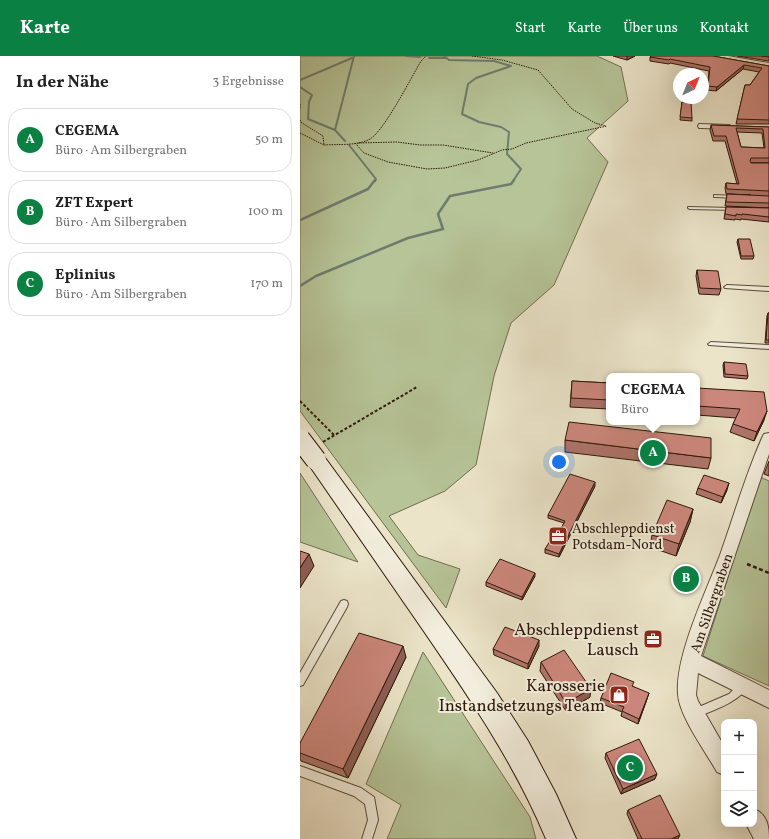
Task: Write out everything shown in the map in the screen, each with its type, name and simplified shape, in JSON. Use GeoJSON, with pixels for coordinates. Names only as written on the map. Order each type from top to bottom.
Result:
{"type":"FeatureCollection","features":[{"type":"Feature","properties":{"kind":"main road"},"geometry":{"type":"LineString","coordinates":[[300,438],[318,452],[488,702],[518,751],[546,804],[560,839]]}},
{"type":"Feature","properties":{"kind":"street"},"geometry":{"type":"LineString","coordinates":[[713,56],[769,66]]}},
{"type":"Feature","properties":{"kind":"street"},"geometry":{"type":"LineString","coordinates":[[702,126],[739,127]]}},
{"type":"Feature","properties":{"kind":"street","name":"Am Silbergraben"},"geometry":{"type":"LineString","coordinates":[[721,760],[695,713],[687,695],[688,674],[698,637],[728,554],[753,476],[769,438]]}},
{"type":"Feature","properties":{"kind":"street"},"geometry":{"type":"LineString","coordinates":[[692,661],[769,699]]}},
{"type":"Feature","properties":{"kind":"street"},"geometry":{"type":"LineString","coordinates":[[757,824],[765,839]]}},
{"type":"Feature","properties":{"kind":"lane"},"geometry":{"type":"LineString","coordinates":[[716,196],[739,197]]}},
{"type":"Feature","properties":{"kind":"lane"},"geometry":{"type":"LineString","coordinates":[[690,208],[738,210]]}},
{"type":"Feature","properties":{"kind":"lane"},"geometry":{"type":"LineString","coordinates":[[727,287],[769,289]]}},
{"type":"Feature","properties":{"kind":"lane"},"geometry":{"type":"LineString","coordinates":[[712,344],[769,348]]}},
{"type":"Feature","properties":{"kind":"lane"},"geometry":{"type":"LineString","coordinates":[[300,682],[344,604]]}},
{"type":"Feature","properties":{"kind":"lane"},"geometry":{"type":"LineString","coordinates":[[695,713],[732,697],[743,686]]}},
{"type":"Feature","properties":{"kind":"lane"},"geometry":{"type":"LineString","coordinates":[[300,771],[357,792],[370,801],[373,820],[367,839]]}},
{"type":"Feature","properties":{"kind":"path"},"geometry":{"type":"LineString","coordinates":[[355,143],[370,139],[381,129],[421,61],[426,56]]}},
{"type":"Feature","properties":{"kind":"path"},"geometry":{"type":"LineString","coordinates":[[355,143],[364,153],[382,160],[427,169],[445,168],[478,160],[502,150],[512,149],[526,143],[607,126],[595,123],[572,109],[538,70],[502,60],[472,56]]}},
{"type":"Feature","properties":{"kind":"path"},"geometry":{"type":"LineString","coordinates":[[300,120],[302,123],[323,136],[324,145]]}},
{"type":"Feature","properties":{"kind":"path"},"geometry":{"type":"LineString","coordinates":[[300,133],[324,145],[397,142],[420,145],[443,145],[494,154]]}},
{"type":"Feature","properties":{"kind":"path"},"geometry":{"type":"LineString","coordinates":[[318,452],[335,436],[418,387]]}},
{"type":"Feature","properties":{"kind":"path"},"geometry":{"type":"LineString","coordinates":[[300,401],[335,436]]}},
{"type":"Feature","properties":{"kind":"path"},"geometry":{"type":"LineString","coordinates":[[747,564],[769,573]]}},
{"type":"Feature","properties":{"kind":"green space"},"geometry":{"type":"Polygon","coordinates":[[[300,56],[597,56],[621,67],[628,101],[587,138],[608,162],[554,285],[511,323],[494,376],[476,465],[445,491],[389,516],[418,555],[460,569],[446,608],[300,411],[300,56]]]}},
{"type":"Feature","properties":{"kind":"green space"},"geometry":{"type":"Polygon","coordinates":[[[300,473],[358,562],[300,542],[300,473]]]}},
{"type":"Feature","properties":{"kind":"green space"},"geometry":{"type":"Polygon","coordinates":[[[760,477],[769,481],[769,686],[703,656],[760,477]]]}},
{"type":"Feature","properties":{"kind":"green space"},"geometry":{"type":"Polygon","coordinates":[[[423,652],[530,817],[536,839],[387,839],[401,805],[366,784],[423,652]]]}},
{"type":"Feature","properties":{"kind":"building"},"geometry":{"type":"Polygon","coordinates":[[[713,56],[769,66],[769,120],[737,119],[745,85],[750,85],[762,68],[744,65],[717,87],[709,86],[710,67],[670,59],[650,57],[713,56]]]}},
{"type":"Feature","properties":{"kind":"building"},"geometry":{"type":"Polygon","coordinates":[[[682,104],[691,104],[692,118],[680,117],[682,104]]]}},
{"type":"Feature","properties":{"kind":"building"},"geometry":{"type":"Polygon","coordinates":[[[711,125],[769,127],[769,158],[751,158],[750,161],[751,163],[769,163],[769,191],[727,189],[726,183],[739,184],[726,136],[714,136],[711,125]],[[736,128],[741,147],[765,148],[763,129],[736,128]]]}},
{"type":"Feature","properties":{"kind":"building"},"geometry":{"type":"Polygon","coordinates":[[[727,194],[769,196],[769,203],[726,202],[727,194]]]}},
{"type":"Feature","properties":{"kind":"building"},"geometry":{"type":"Polygon","coordinates":[[[726,207],[769,208],[769,217],[742,214],[736,214],[736,216],[725,214],[726,207]]]}},
{"type":"Feature","properties":{"kind":"building"},"geometry":{"type":"Polygon","coordinates":[[[738,239],[750,239],[754,256],[741,256],[738,239]]]}},
{"type":"Feature","properties":{"kind":"building"},"geometry":{"type":"Polygon","coordinates":[[[697,270],[718,271],[721,289],[700,288],[697,270]]]}},
{"type":"Feature","properties":{"kind":"building"},"geometry":{"type":"Polygon","coordinates":[[[768,313],[769,340],[766,340],[768,313]]]}},
{"type":"Feature","properties":{"kind":"building"},"geometry":{"type":"Polygon","coordinates":[[[724,362],[746,364],[748,376],[725,374],[724,362]]]}},
{"type":"Feature","properties":{"kind":"building"},"geometry":{"type":"Polygon","coordinates":[[[572,381],[606,383],[606,400],[571,398],[572,381]]]}},
{"type":"Feature","properties":{"kind":"building"},"geometry":{"type":"Polygon","coordinates":[[[700,388],[764,392],[767,411],[757,432],[733,424],[740,409],[700,406],[700,388]]]}},
{"type":"Feature","properties":{"kind":"building"},"geometry":{"type":"Polygon","coordinates":[[[569,422],[711,438],[711,458],[565,440],[569,422]]]}},
{"type":"Feature","properties":{"kind":"building"},"geometry":{"type":"Polygon","coordinates":[[[570,474],[595,482],[559,554],[545,549],[550,541],[554,542],[565,521],[548,515],[570,474]]]}},
{"type":"Feature","properties":{"kind":"building"},"geometry":{"type":"Polygon","coordinates":[[[704,475],[729,483],[723,497],[698,488],[704,475]]]}},
{"type":"Feature","properties":{"kind":"building"},"geometry":{"type":"Polygon","coordinates":[[[667,500],[693,509],[679,544],[652,535],[667,500]]]}},
{"type":"Feature","properties":{"kind":"building"},"geometry":{"type":"Polygon","coordinates":[[[300,551],[309,554],[300,568],[300,551]]]}},
{"type":"Feature","properties":{"kind":"building"},"geometry":{"type":"Polygon","coordinates":[[[500,559],[535,573],[522,597],[486,582],[500,559]]]}},
{"type":"Feature","properties":{"kind":"building"},"geometry":{"type":"Polygon","coordinates":[[[681,569],[695,574],[692,583],[678,578],[681,569]]]}},
{"type":"Feature","properties":{"kind":"building"},"geometry":{"type":"Polygon","coordinates":[[[505,627],[539,640],[528,664],[493,649],[505,627]]]}},
{"type":"Feature","properties":{"kind":"building"},"geometry":{"type":"Polygon","coordinates":[[[359,633],[403,646],[343,769],[300,753],[300,743],[359,633]]]}},
{"type":"Feature","properties":{"kind":"building"},"geometry":{"type":"Polygon","coordinates":[[[564,650],[591,689],[566,703],[541,662],[564,650]]]}},
{"type":"Feature","properties":{"kind":"building"},"geometry":{"type":"Polygon","coordinates":[[[611,673],[634,682],[632,686],[649,693],[639,719],[622,711],[624,707],[601,698],[611,673]]]}},
{"type":"Feature","properties":{"kind":"building"},"geometry":{"type":"Polygon","coordinates":[[[639,739],[657,774],[623,789],[606,753],[639,739]]]}},
{"type":"Feature","properties":{"kind":"building"},"geometry":{"type":"Polygon","coordinates":[[[660,795],[680,835],[671,839],[642,839],[628,810],[660,795]]]}},
{"type":"Feature","properties":{"kind":"waterway"},"geometry":{"type":"LineString","coordinates":[[335,130],[354,56]]}},
{"type":"Feature","properties":{"kind":"waterway"},"geometry":{"type":"LineString","coordinates":[[406,56],[420,57]]}},
{"type":"Feature","properties":{"kind":"waterway"},"geometry":{"type":"LineString","coordinates":[[444,56],[449,60],[494,61],[511,66],[476,78],[468,84],[462,114],[479,122],[501,127],[509,132],[507,154],[521,169],[513,181]]}},
{"type":"Feature","properties":{"kind":"waterway"},"geometry":{"type":"LineString","coordinates":[[300,80],[352,58]]}},
{"type":"Feature","properties":{"kind":"waterway"},"geometry":{"type":"LineString","coordinates":[[429,58],[446,58]]}},
{"type":"Feature","properties":{"kind":"waterway"},"geometry":{"type":"LineString","coordinates":[[300,87],[312,95],[309,102],[308,119],[335,130]]}},
{"type":"Feature","properties":{"kind":"waterway"},"geometry":{"type":"LineString","coordinates":[[335,130],[345,141]]}},
{"type":"Feature","properties":{"kind":"waterway"},"geometry":{"type":"LineString","coordinates":[[349,145],[376,179],[375,181]]}},
{"type":"Feature","properties":{"kind":"waterway"},"geometry":{"type":"LineString","coordinates":[[300,220],[368,189],[375,180]]}},
{"type":"Feature","properties":{"kind":"waterway"},"geometry":{"type":"LineString","coordinates":[[300,286],[316,276],[408,238],[443,229],[438,214],[450,196],[511,184],[514,180]]}},
{"type":"Feature","properties":{"kind":"place","name":"CEGEMA"},"geometry":{"type":"Point","coordinates":[653,453]}},
{"type":"Feature","properties":{"kind":"place","name":"Abschleppdienst Potsdam-Nord"},"geometry":{"type":"Point","coordinates":[558,536]}},
{"type":"Feature","properties":{"kind":"place","name":"ZFT Expert"},"geometry":{"type":"Point","coordinates":[686,579]}},
{"type":"Feature","properties":{"kind":"place","name":"Abschleppdienst Lausch"},"geometry":{"type":"Point","coordinates":[653,639]}},
{"type":"Feature","properties":{"kind":"place","name":"Karosserie Instandsetzungs Team"},"geometry":{"type":"Point","coordinates":[619,695]}},
{"type":"Feature","properties":{"kind":"place","name":"Eplinius"},"geometry":{"type":"Point","coordinates":[630,768]}}]}
